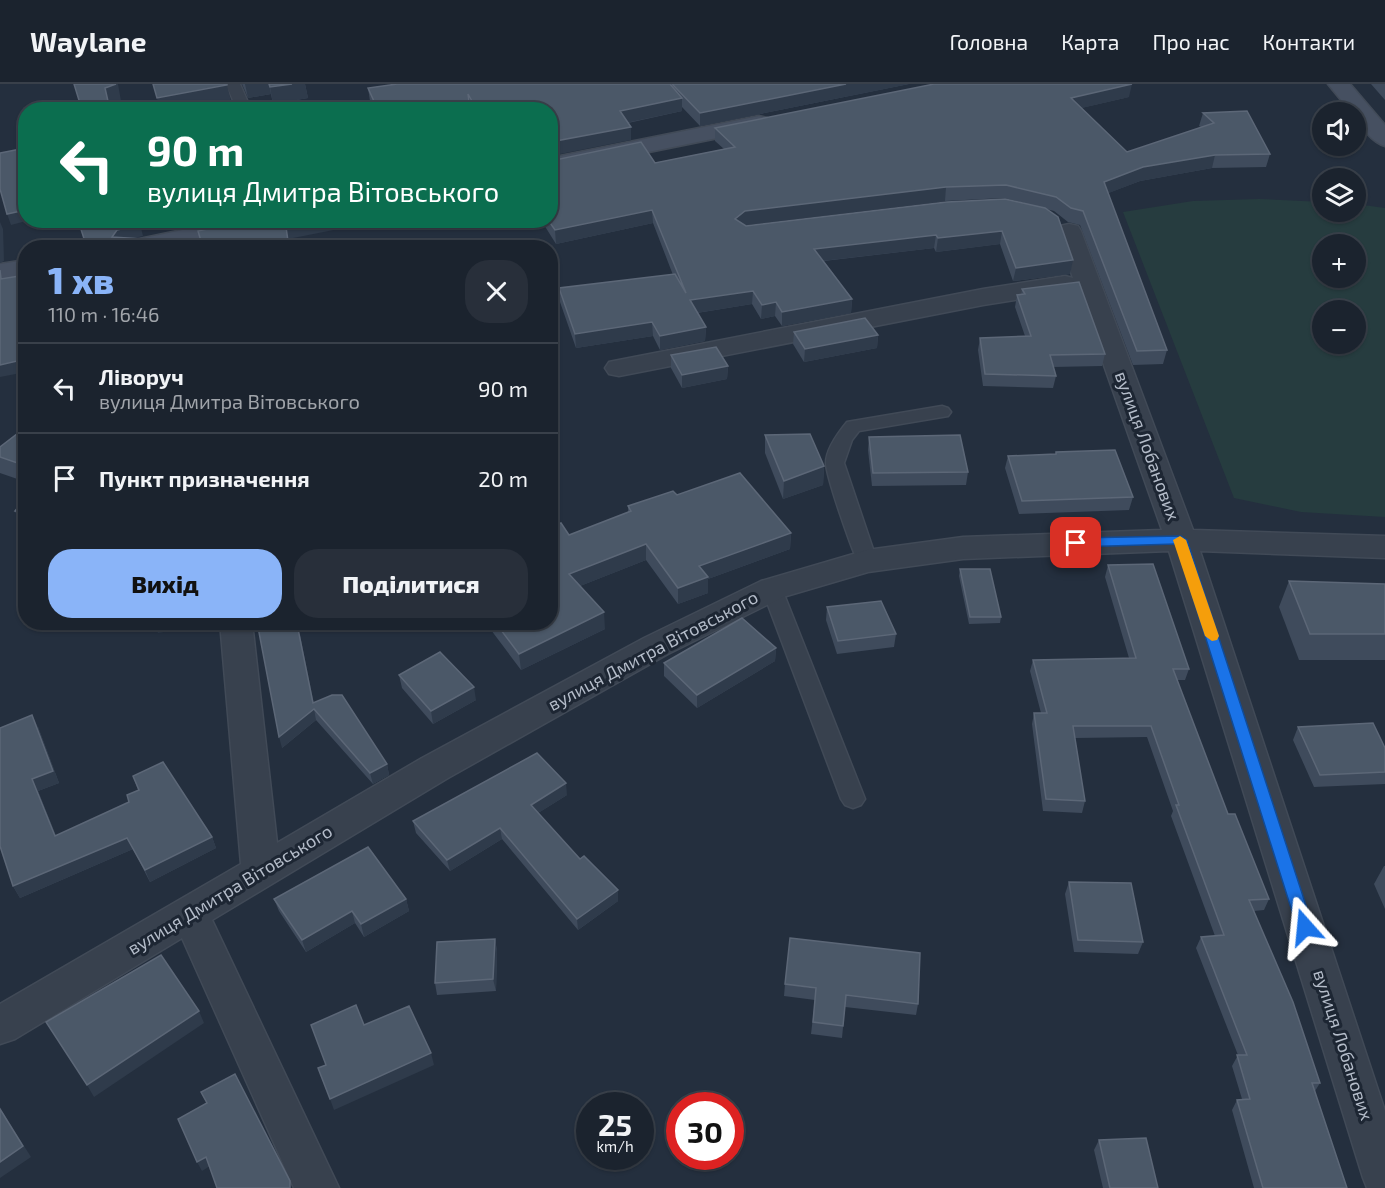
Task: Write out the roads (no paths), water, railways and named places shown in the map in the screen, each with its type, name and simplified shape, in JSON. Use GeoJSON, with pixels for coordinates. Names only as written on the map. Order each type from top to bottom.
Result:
{"type":"FeatureCollection","features":[{"type":"Feature","properties":{"kind":"street"},"geometry":{"type":"LineString","coordinates":[[1339,84],[1385,139]]}},
{"type":"Feature","properties":{"kind":"street"},"geometry":{"type":"LineString","coordinates":[[558,163],[779,119]]}},
{"type":"Feature","properties":{"kind":"street","name":"вулиця Лобанових"},"geometry":{"type":"LineString","coordinates":[[1062,226],[1088,283],[1181,540],[1385,1178]]}},
{"type":"Feature","properties":{"kind":"street"},"geometry":{"type":"LineString","coordinates":[[188,240],[237,228]]}},
{"type":"Feature","properties":{"kind":"street"},"geometry":{"type":"LineString","coordinates":[[0,272],[18,269]]}},
{"type":"Feature","properties":{"kind":"street"},"geometry":{"type":"LineString","coordinates":[[619,368],[982,297],[1050,285],[1088,283]]}},
{"type":"Feature","properties":{"kind":"street","name":"вулиця Дмитра Вітовського"},"geometry":{"type":"LineString","coordinates":[[0,1026],[435,768],[656,646],[772,589],[867,561],[963,548],[1181,540],[1385,547]]}},
{"type":"Feature","properties":{"kind":"street"},"geometry":{"type":"LineString","coordinates":[[237,630],[261,871]]}},
{"type":"Feature","properties":{"kind":"street"},"geometry":{"type":"LineString","coordinates":[[190,914],[317,1188]]}},
{"type":"Feature","properties":{"kind":"lane"},"geometry":{"type":"LineString","coordinates":[[233,84],[241,102]]}},
{"type":"Feature","properties":{"kind":"lane"},"geometry":{"type":"LineString","coordinates":[[867,561],[835,463],[843,440],[853,426],[942,412]]}},
{"type":"Feature","properties":{"kind":"lane"},"geometry":{"type":"LineString","coordinates":[[772,589],[853,799]]}}]}
